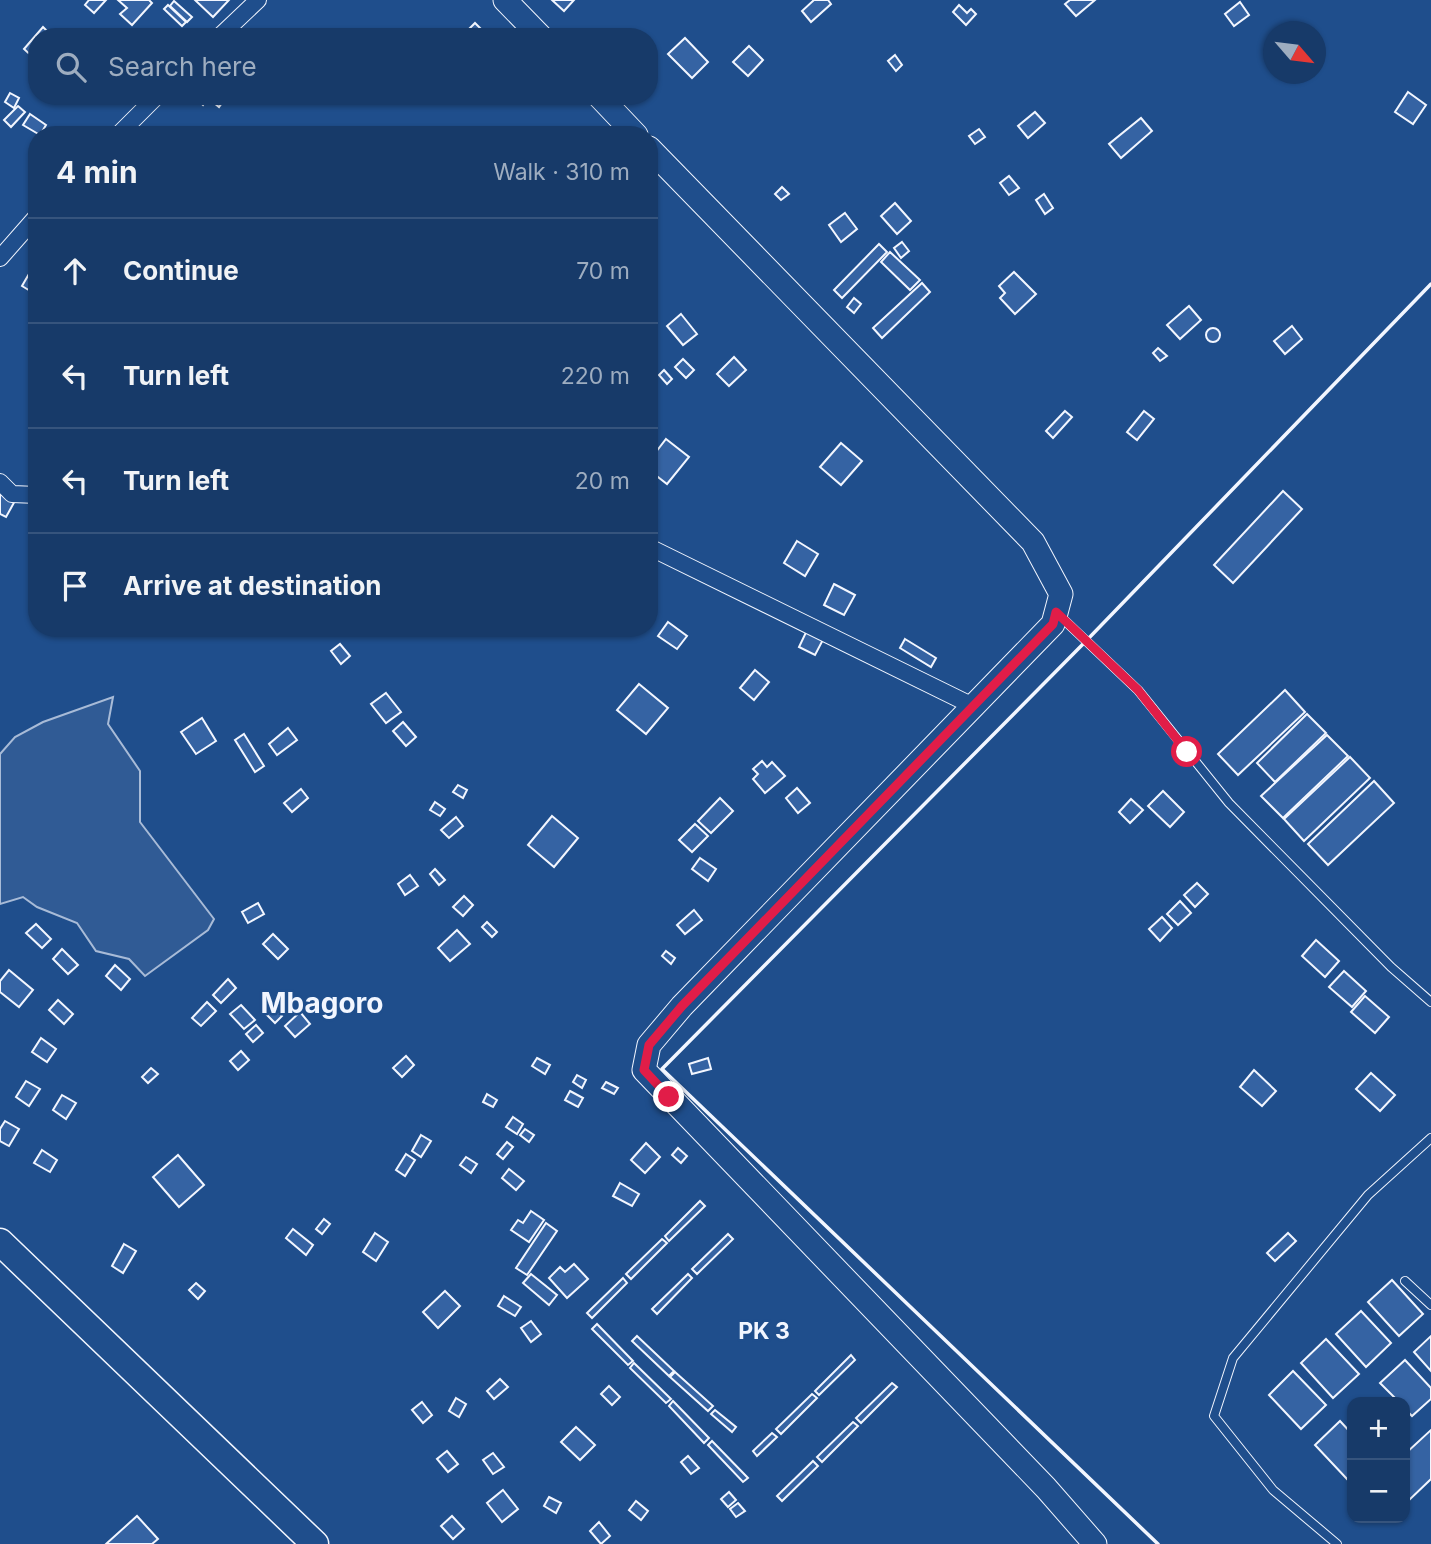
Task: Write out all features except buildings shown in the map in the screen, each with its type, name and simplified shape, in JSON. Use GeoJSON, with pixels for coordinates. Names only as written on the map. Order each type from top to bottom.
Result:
{"type":"FeatureCollection","features":[{"type":"Feature","properties":{"kind":"main road"},"geometry":{"type":"LineString","coordinates":[[0,1242],[315,1544]]}},
{"type":"Feature","properties":{"kind":"street"},"geometry":{"type":"LineString","coordinates":[[228,28],[258,0]]}},
{"type":"Feature","properties":{"kind":"street"},"geometry":{"type":"LineString","coordinates":[[505,0],[532,28]]}},
{"type":"Feature","properties":{"kind":"street"},"geometry":{"type":"LineString","coordinates":[[127,126],[148,105]]}},
{"type":"Feature","properties":{"kind":"street"},"geometry":{"type":"LineString","coordinates":[[607,105],[627,126]]}},
{"type":"Feature","properties":{"kind":"street"},"geometry":{"type":"LineString","coordinates":[[658,157],[1033,542],[1060,594],[1053,624],[682,1006],[649,1045],[644,1070],[1046,1488],[1095,1544]]}},
{"type":"Feature","properties":{"kind":"street"},"geometry":{"type":"LineString","coordinates":[[0,258],[28,226]]}},
{"type":"Feature","properties":{"kind":"street"},"geometry":{"type":"LineString","coordinates":[[0,482],[12,494],[28,495]]}},
{"type":"Feature","properties":{"kind":"street"},"geometry":{"type":"LineString","coordinates":[[658,551],[973,706]]}},
{"type":"Feature","properties":{"kind":"lane"},"geometry":{"type":"LineString","coordinates":[[1056,612],[1138,690],[1229,803],[1391,967],[1431,1002]]}},
{"type":"Feature","properties":{"kind":"lane"},"geometry":{"type":"LineString","coordinates":[[1337,1544],[1273,1490],[1214,1416],[1233,1358],[1368,1195],[1431,1138]]}},
{"type":"Feature","properties":{"kind":"lane"},"geometry":{"type":"LineString","coordinates":[[1405,1281],[1431,1305]]}},
{"type":"Feature","properties":{"kind":"shaded area"},"geometry":{"type":"Polygon","coordinates":[[[113,697],[108,724],[140,771],[140,822],[214,919],[208,930],[145,976],[129,959],[96,951],[77,923],[37,907],[23,897],[0,904],[0,754],[15,737],[43,722],[113,697]]]}},
{"type":"Feature","properties":{"kind":"wall"},"geometry":{"type":"LineString","coordinates":[[1158,1544],[662,1069],[1087,640],[1431,284]]}},
{"type":"Feature","properties":{"kind":"district","name":"Mbagoro"},"geometry":{"type":"Point","coordinates":[322,1003]}},
{"type":"Feature","properties":{"kind":"district","name":"PK 3"},"geometry":{"type":"Point","coordinates":[764,1331]}},
{"type":"Feature","properties":{"kind":"route"},"geometry":{"type":"LineString","coordinates":[[669,1097],[644,1070],[649,1045],[682,1006],[1053,624],[1056,612],[1138,690],[1187,752]]}}]}
